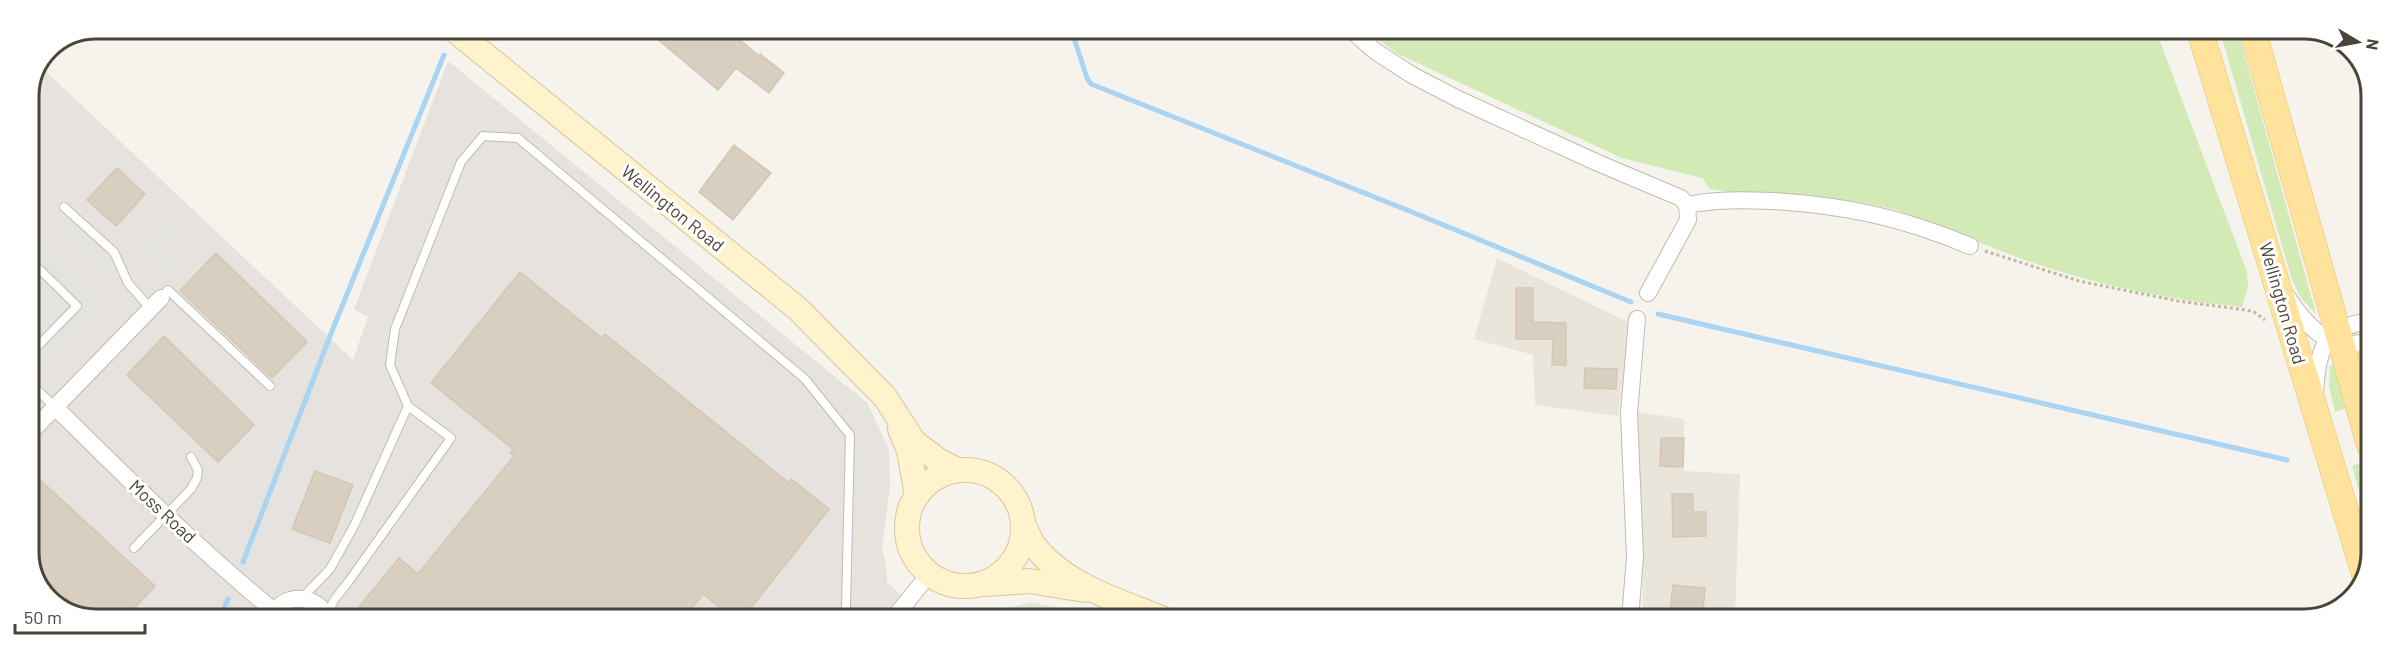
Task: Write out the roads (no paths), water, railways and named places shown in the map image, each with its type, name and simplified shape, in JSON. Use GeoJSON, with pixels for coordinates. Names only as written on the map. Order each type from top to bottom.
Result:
{"type":"FeatureCollection","features":[{"type":"Feature","properties":{"kind":"main road","name":"Wellington Road"},"geometry":{"type":"LineString","coordinates":[[2202,39],[2360,560]]}},
{"type":"Feature","properties":{"kind":"main road"},"geometry":{"type":"LineString","coordinates":[[2255,39],[2336,338],[2361,417]]}},
{"type":"Feature","properties":{"kind":"street","name":"Wellington Road"},"geometry":{"type":"LineString","coordinates":[[465,39],[798,309],[885,397],[914,442],[938,460],[957,470]]}},
{"type":"Feature","properties":{"kind":"street"},"geometry":{"type":"LineString","coordinates":[[1361,39],[1375,51],[1412,75],[1598,163],[1677,195],[1687,205],[1689,213],[1686,227],[1648,293]]}},
{"type":"Feature","properties":{"kind":"street"},"geometry":{"type":"LineString","coordinates":[[1687,205],[1706,201],[1748,200],[1842,208],[1886,216],[1929,229],[1970,246]]}},
{"type":"Feature","properties":{"kind":"street"},"geometry":{"type":"LineString","coordinates":[[2271,263],[2287,297],[2300,316],[2336,338],[2361,341]]}},
{"type":"Feature","properties":{"kind":"street"},"geometry":{"type":"LineString","coordinates":[[39,424],[156,303]]}},
{"type":"Feature","properties":{"kind":"street"},"geometry":{"type":"LineString","coordinates":[[1631,609],[1635,557],[1629,413],[1637,319]]}},
{"type":"Feature","properties":{"kind":"street"},"geometry":{"type":"LineString","coordinates":[[2317,421],[2315,401],[2321,351],[2336,338],[2361,326]]}},
{"type":"Feature","properties":{"kind":"street","name":"Wellington Road"},"geometry":{"type":"LineString","coordinates":[[885,397],[909,451],[917,495]]}},
{"type":"Feature","properties":{"kind":"street","name":"Moss Road"},"geometry":{"type":"LineString","coordinates":[[55,407],[166,515],[268,609]]}},
{"type":"Feature","properties":{"kind":"street"},"geometry":{"type":"LineString","coordinates":[[1096,592],[1029,580],[963,587],[945,583],[929,574],[917,562],[909,546],[907,529],[909,511],[917,495],[927,483],[941,475],[957,470],[972,470],[988,474],[1001,482],[1012,494],[1020,507],[1023,523],[1032,543],[1048,561],[1096,592],[1138,609]]}},
{"type":"Feature","properties":{"kind":"street"},"geometry":{"type":"LineString","coordinates":[[981,584],[996,578],[1008,568],[1017,554],[1022,539],[1023,523]]}},
{"type":"Feature","properties":{"kind":"street"},"geometry":{"type":"LineString","coordinates":[[901,609],[929,574]]}},
{"type":"Feature","properties":{"kind":"street"},"geometry":{"type":"LineString","coordinates":[[278,609],[291,599],[302,598],[312,601],[323,609]]}},
{"type":"Feature","properties":{"kind":"lane"},"geometry":{"type":"LineString","coordinates":[[331,609],[334,600],[451,438],[408,406],[390,364],[395,329],[461,162],[483,136],[518,138],[805,379],[850,435],[845,609]]}},
{"type":"Feature","properties":{"kind":"lane"},"geometry":{"type":"LineString","coordinates":[[64,207],[114,252],[128,283],[156,303],[168,290],[270,386]]}},
{"type":"Feature","properties":{"kind":"lane"},"geometry":{"type":"LineString","coordinates":[[39,270],[77,306],[39,345]]}},
{"type":"Feature","properties":{"kind":"lane"},"geometry":{"type":"LineString","coordinates":[[39,392],[55,407]]}},
{"type":"Feature","properties":{"kind":"lane"},"geometry":{"type":"LineString","coordinates":[[302,598],[330,569],[354,526],[408,406]]}},
{"type":"Feature","properties":{"kind":"lane"},"geometry":{"type":"LineString","coordinates":[[134,548],[191,489],[197,478],[197,465],[192,456]]}},
{"type":"Feature","properties":{"kind":"waterway"},"geometry":{"type":"LineString","coordinates":[[1074,39],[1091,84],[1631,302]]}},
{"type":"Feature","properties":{"kind":"waterway"},"geometry":{"type":"LineString","coordinates":[[243,562],[332,331],[444,55]]}},
{"type":"Feature","properties":{"kind":"waterway"},"geometry":{"type":"LineString","coordinates":[[1658,314],[2287,460]]}},
{"type":"Feature","properties":{"kind":"waterway"},"geometry":{"type":"LineString","coordinates":[[224,609],[228,599]]}}]}
